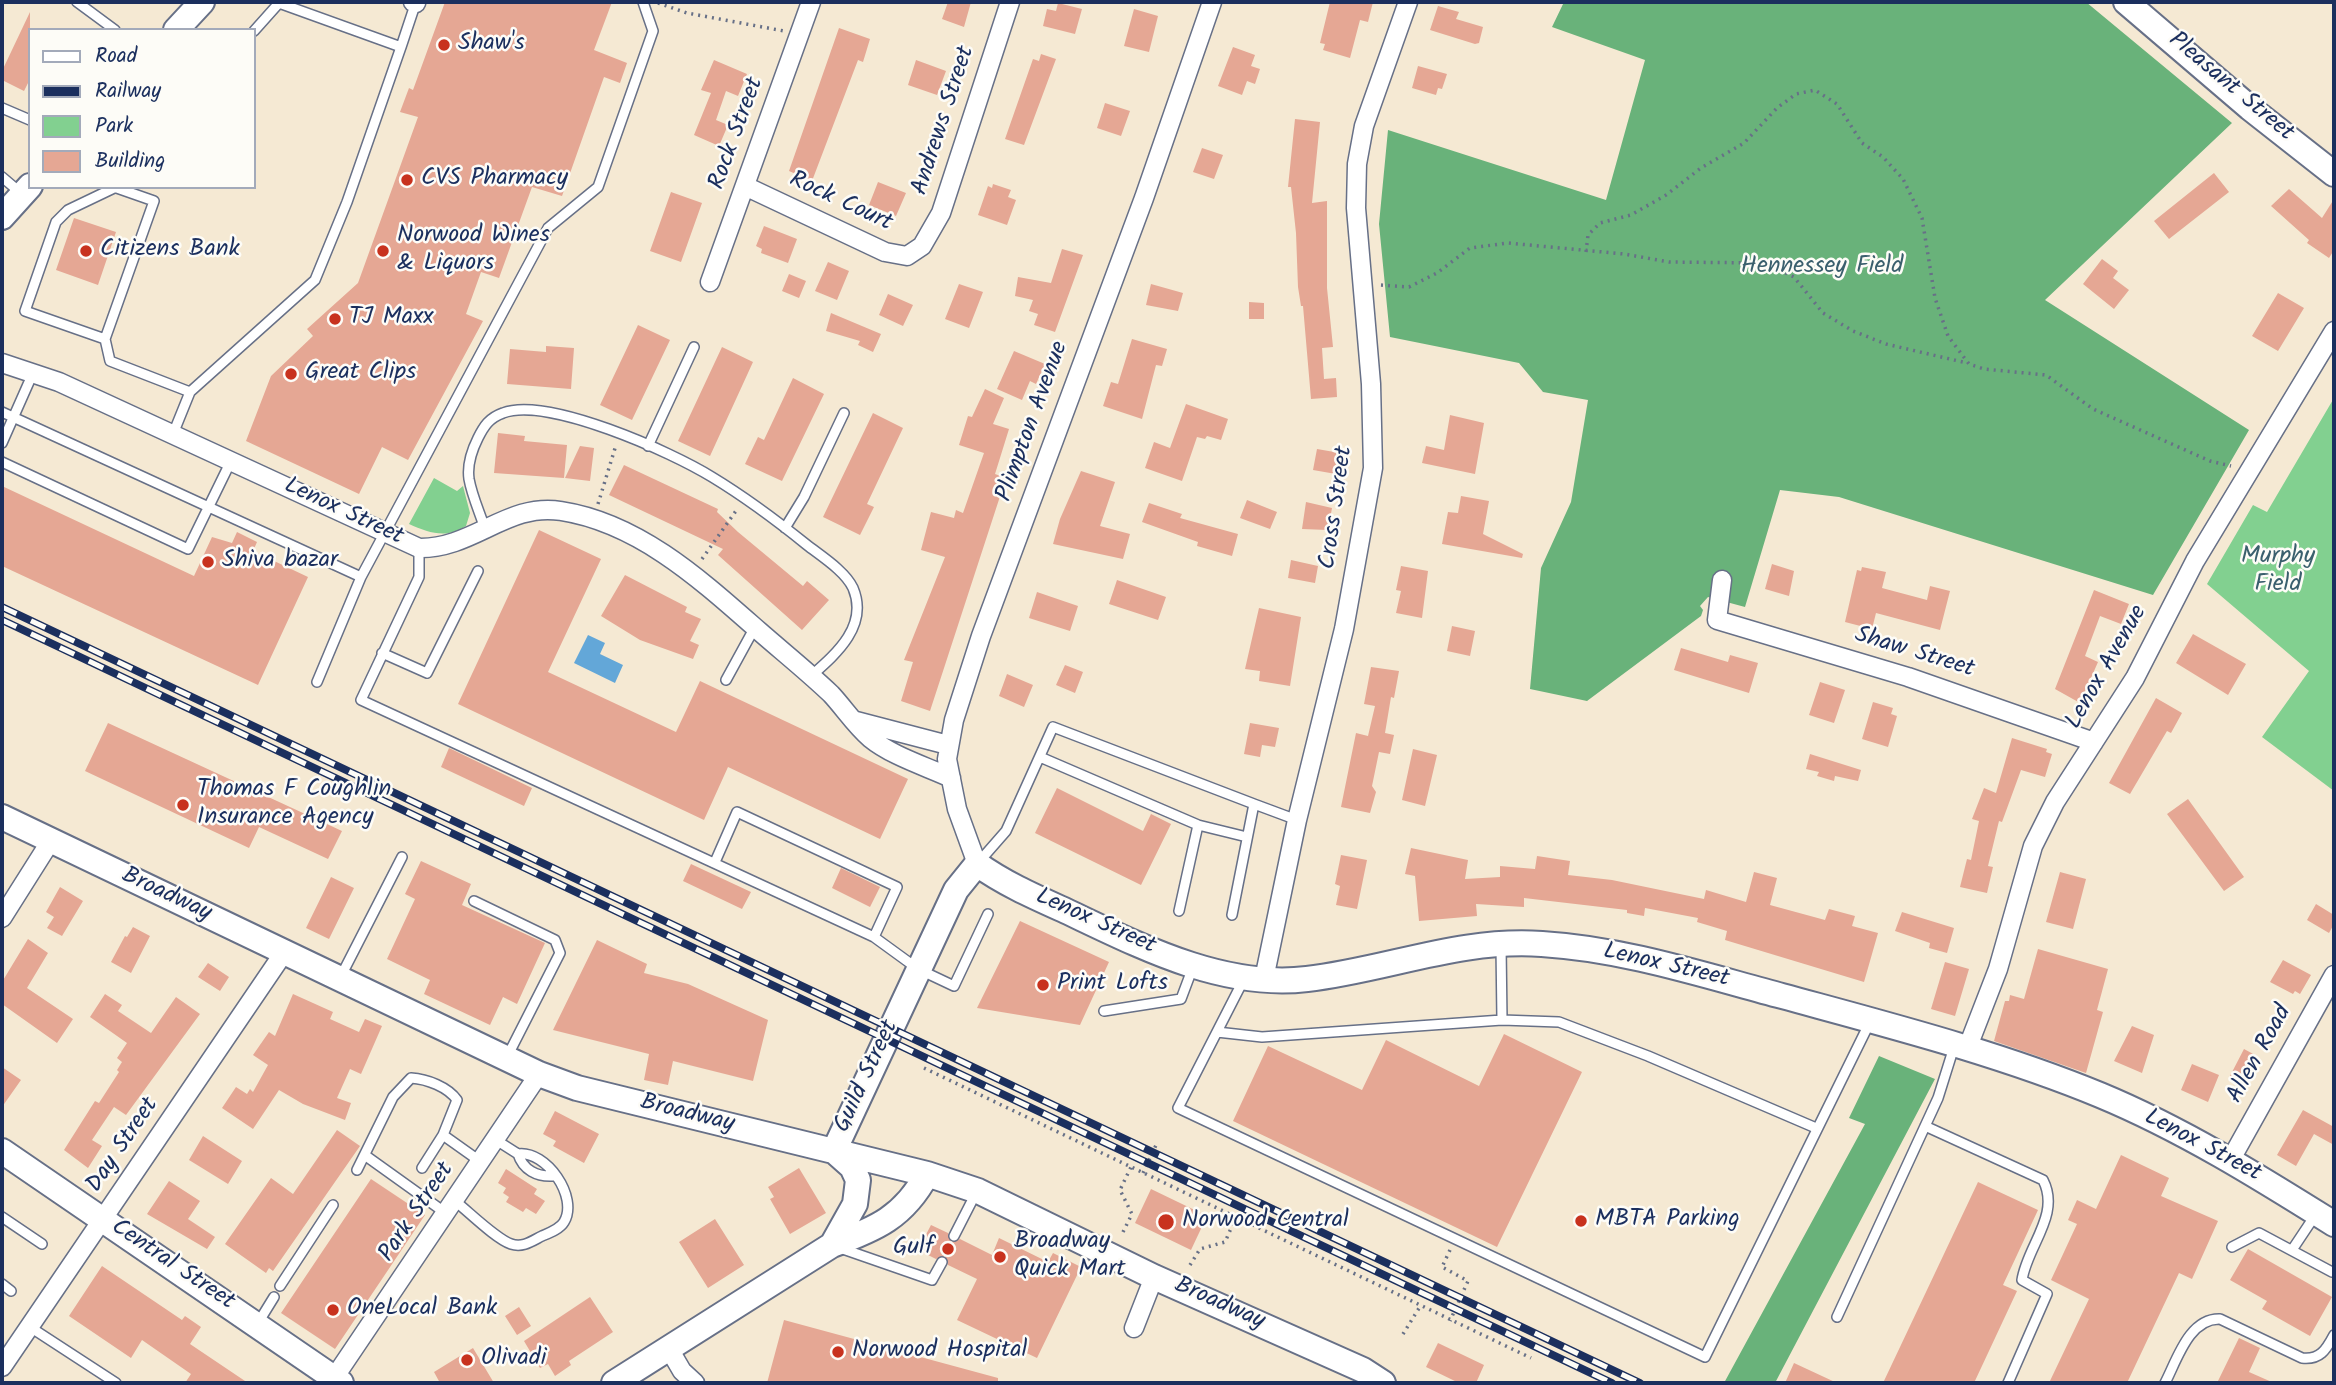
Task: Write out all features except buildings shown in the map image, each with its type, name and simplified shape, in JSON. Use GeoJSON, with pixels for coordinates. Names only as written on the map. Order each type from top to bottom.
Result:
{"type":"FeatureCollection","features":[{"type":"Feature","properties":{"kind":"street"},"geometry":{"type":"LineString","coordinates":[[178,28],[202,2]]}},
{"type":"Feature","properties":{"kind":"street","name":"Rock Street"},"geometry":{"type":"LineString","coordinates":[[710,282],[811,2]]}},
{"type":"Feature","properties":{"kind":"street","name":"Andrews Street"},"geometry":{"type":"LineString","coordinates":[[915,250],[922,246],[941,213],[1010,2]]}},
{"type":"Feature","properties":{"kind":"street","name":"Plimpton Avenue"},"geometry":{"type":"LineString","coordinates":[[977,864],[951,778],[948,745],[981,636],[1144,198],[1212,2]]}},
{"type":"Feature","properties":{"kind":"street","name":"Cross Street"},"geometry":{"type":"LineString","coordinates":[[1254,978],[1297,820],[1344,629],[1373,468],[1371,384],[1356,208],[1357,164],[1364,126],[1408,2]]}},
{"type":"Feature","properties":{"kind":"street","name":"Pleasant Street"},"geometry":{"type":"LineString","coordinates":[[2126,2],[2250,108],[2334,174]]}},
{"type":"Feature","properties":{"kind":"street","name":"Rock Court"},"geometry":{"type":"LineString","coordinates":[[745,186],[885,252],[907,256],[915,250]]}},
{"type":"Feature","properties":{"kind":"street"},"geometry":{"type":"LineString","coordinates":[[2,216],[26,190]]}},
{"type":"Feature","properties":{"kind":"street","name":"Lenox Avenue"},"geometry":{"type":"LineString","coordinates":[[1961,1048],[1998,969],[2033,846],[2055,802],[2135,678],[2195,561],[2334,331]]}},
{"type":"Feature","properties":{"kind":"street","name":"Lenox Street"},"geometry":{"type":"LineString","coordinates":[[3,362],[173,434],[419,548],[442,548],[536,509],[560,510],[591,518],[650,546],[692,572],[811,676],[869,737],[885,749],[951,778]]}},
{"type":"Feature","properties":{"kind":"street","name":"Shaw Street"},"geometry":{"type":"LineString","coordinates":[[1722,580],[1717,620],[1934,685],[2094,742]]}},
{"type":"Feature","properties":{"kind":"street"},"geometry":{"type":"LineString","coordinates":[[856,721],[948,745]]}},
{"type":"Feature","properties":{"kind":"street","name":"Broadway"},"geometry":{"type":"LineString","coordinates":[[2,817],[539,1074],[576,1088],[927,1174],[978,1191],[1154,1277],[1351,1365],[1383,1383]]}},
{"type":"Feature","properties":{"kind":"street"},"geometry":{"type":"LineString","coordinates":[[2,918],[50,842]]}},
{"type":"Feature","properties":{"kind":"street","name":"Lenox Street"},"geometry":{"type":"LineString","coordinates":[[977,864],[1015,888],[1128,941],[1194,965],[1254,978],[1305,980],[1443,950],[1501,944],[1541,944],[1650,960],[1961,1048],[2101,1095],[2231,1159],[2325,1218]]}},
{"type":"Feature","properties":{"kind":"street","name":"Guild Street"},"geometry":{"type":"LineString","coordinates":[[614,1383],[832,1245],[855,1203],[858,1180],[852,1167],[834,1151],[960,882],[977,864]]}},
{"type":"Feature","properties":{"kind":"street","name":"Day Street"},"geometry":{"type":"LineString","coordinates":[[2,1367],[285,951]]}},
{"type":"Feature","properties":{"kind":"street","name":"Allen Road"},"geometry":{"type":"LineString","coordinates":[[2231,1159],[2334,975]]}},
{"type":"Feature","properties":{"kind":"street","name":"Park Street"},"geometry":{"type":"LineString","coordinates":[[338,1380],[539,1074]]}},
{"type":"Feature","properties":{"kind":"street","name":"Central Street"},"geometry":{"type":"LineString","coordinates":[[2,1152],[338,1380]]}},
{"type":"Feature","properties":{"kind":"street"},"geometry":{"type":"LineString","coordinates":[[832,1245],[864,1234],[906,1207],[927,1174]]}},
{"type":"Feature","properties":{"kind":"street"},"geometry":{"type":"LineString","coordinates":[[1134,1328],[1154,1277]]}},
{"type":"Feature","properties":{"kind":"street"},"geometry":{"type":"LineString","coordinates":[[668,1347],[682,1371],[695,1383]]}},
{"type":"Feature","properties":{"kind":"lane"},"geometry":{"type":"LineString","coordinates":[[77,2],[113,28]]}},
{"type":"Feature","properties":{"kind":"lane"},"geometry":{"type":"LineString","coordinates":[[173,434],[190,392],[315,280],[347,202],[415,2]]}},
{"type":"Feature","properties":{"kind":"lane"},"geometry":{"type":"LineString","coordinates":[[317,682],[361,578],[548,228],[598,187],[653,31],[643,2]]}},
{"type":"Feature","properties":{"kind":"lane"},"geometry":{"type":"LineString","coordinates":[[256,29],[279,3],[401,47]]}},
{"type":"Feature","properties":{"kind":"lane"},"geometry":{"type":"LineString","coordinates":[[2,108],[28,119]]}},
{"type":"Feature","properties":{"kind":"lane"},"geometry":{"type":"LineString","coordinates":[[2,177],[26,190]]}},
{"type":"Feature","properties":{"kind":"lane"},"geometry":{"type":"LineString","coordinates":[[105,339],[25,311],[56,222],[68,209],[112,189]]}},
{"type":"Feature","properties":{"kind":"lane"},"geometry":{"type":"LineString","coordinates":[[117,189],[154,201],[105,339],[110,361],[190,392]]}},
{"type":"Feature","properties":{"kind":"lane"},"geometry":{"type":"LineString","coordinates":[[648,446],[694,347]]}},
{"type":"Feature","properties":{"kind":"lane"},"geometry":{"type":"LineString","coordinates":[[2,443],[33,373]]}},
{"type":"Feature","properties":{"kind":"lane"},"geometry":{"type":"LineString","coordinates":[[485,529],[469,478],[471,451],[487,421],[505,412],[535,411],[582,420],[648,446],[709,475],[745,498],[834,567],[852,587],[857,612],[850,637],[811,676]]}},
{"type":"Feature","properties":{"kind":"lane"},"geometry":{"type":"LineString","coordinates":[[2,412],[361,578]]}},
{"type":"Feature","properties":{"kind":"lane"},"geometry":{"type":"LineString","coordinates":[[785,528],[844,413]]}},
{"type":"Feature","properties":{"kind":"lane"},"geometry":{"type":"LineString","coordinates":[[2,462],[188,549],[231,461]]}},
{"type":"Feature","properties":{"kind":"lane"},"geometry":{"type":"LineString","coordinates":[[419,548],[419,577],[361,700],[874,937],[918,969],[954,986],[988,914]]}},
{"type":"Feature","properties":{"kind":"lane"},"geometry":{"type":"LineString","coordinates":[[382,653],[427,673],[478,571]]}},
{"type":"Feature","properties":{"kind":"lane"},"geometry":{"type":"LineString","coordinates":[[726,680],[755,627]]}},
{"type":"Feature","properties":{"kind":"lane"},"geometry":{"type":"LineString","coordinates":[[977,864],[1006,831],[1054,727],[1297,820]]}},
{"type":"Feature","properties":{"kind":"lane"},"geometry":{"type":"LineString","coordinates":[[1040,757],[1199,825],[1247,837]]}},
{"type":"Feature","properties":{"kind":"lane"},"geometry":{"type":"LineString","coordinates":[[1232,915],[1254,804]]}},
{"type":"Feature","properties":{"kind":"lane"},"geometry":{"type":"LineString","coordinates":[[715,862],[737,812],[885,881],[897,887],[874,937]]}},
{"type":"Feature","properties":{"kind":"lane"},"geometry":{"type":"LineString","coordinates":[[1179,911],[1199,825]]}},
{"type":"Feature","properties":{"kind":"lane"},"geometry":{"type":"LineString","coordinates":[[340,977],[402,857]]}},
{"type":"Feature","properties":{"kind":"lane"},"geometry":{"type":"LineString","coordinates":[[474,901],[555,940],[560,953],[506,1058]]}},
{"type":"Feature","properties":{"kind":"lane"},"geometry":{"type":"LineString","coordinates":[[1501,944],[1502,1020]]}},
{"type":"Feature","properties":{"kind":"lane"},"geometry":{"type":"LineString","coordinates":[[1104,1011],[1181,999],[1194,965]]}},
{"type":"Feature","properties":{"kind":"lane"},"geometry":{"type":"LineString","coordinates":[[1254,978],[1217,1032],[1178,1108],[1705,1357],[1870,1021]]}},
{"type":"Feature","properties":{"kind":"lane"},"geometry":{"type":"LineString","coordinates":[[1217,1032],[1262,1037],[1502,1020],[1559,1022],[1648,1056],[1816,1128]]}},
{"type":"Feature","properties":{"kind":"lane"},"geometry":{"type":"LineString","coordinates":[[1836,1317],[1961,1048]]}},
{"type":"Feature","properties":{"kind":"lane"},"geometry":{"type":"LineString","coordinates":[[358,1170],[393,1097],[411,1078],[421,1079],[451,1092],[457,1100],[443,1135],[422,1168]]}},
{"type":"Feature","properties":{"kind":"lane"},"geometry":{"type":"LineString","coordinates":[[1925,1126],[2043,1180],[2048,1189],[2050,1210],[2025,1263],[2022,1280],[2047,1294],[2008,1383]]}},
{"type":"Feature","properties":{"kind":"lane"},"geometry":{"type":"LineString","coordinates":[[443,1135],[481,1162]]}},
{"type":"Feature","properties":{"kind":"lane"},"geometry":{"type":"LineString","coordinates":[[366,1156],[510,1244],[525,1245],[563,1225],[569,1211],[566,1191],[547,1165],[527,1153],[518,1154],[496,1140]]}},
{"type":"Feature","properties":{"kind":"lane"},"geometry":{"type":"LineString","coordinates":[[954,1236],[978,1191]]}},
{"type":"Feature","properties":{"kind":"lane"},"geometry":{"type":"LineString","coordinates":[[280,1286],[332,1205]]}},
{"type":"Feature","properties":{"kind":"lane"},"geometry":{"type":"LineString","coordinates":[[2,1217],[42,1244]]}},
{"type":"Feature","properties":{"kind":"lane"},"geometry":{"type":"LineString","coordinates":[[2292,1250],[2325,1218]]}},
{"type":"Feature","properties":{"kind":"lane"},"geometry":{"type":"LineString","coordinates":[[2232,1247],[2259,1233],[2332,1272]]}},
{"type":"Feature","properties":{"kind":"lane"},"geometry":{"type":"LineString","coordinates":[[832,1245],[932,1280],[942,1262]]}},
{"type":"Feature","properties":{"kind":"lane"},"geometry":{"type":"LineString","coordinates":[[2,1284],[11,1291]]}},
{"type":"Feature","properties":{"kind":"lane"},"geometry":{"type":"LineString","coordinates":[[257,1325],[274,1297]]}},
{"type":"Feature","properties":{"kind":"lane"},"geometry":{"type":"LineString","coordinates":[[2165,1383],[2192,1333],[2201,1322],[2210,1319],[2220,1319],[2301,1358],[2313,1359],[2321,1355],[2334,1335]]}},
{"type":"Feature","properties":{"kind":"lane"},"geometry":{"type":"LineString","coordinates":[[30,1327],[116,1383]]}},
{"type":"Feature","properties":{"kind":"path"},"geometry":{"type":"LineString","coordinates":[[653,2],[687,13],[799,34]]}},
{"type":"Feature","properties":{"kind":"path"},"geometry":{"type":"LineString","coordinates":[[1586,252],[1588,235],[1600,223],[1631,215],[1666,195],[1701,168],[1744,144],[1777,108],[1796,94],[1815,90],[1837,104],[1862,143],[1883,157],[1903,180],[1922,218],[1935,298],[1948,336],[1969,363]]}},
{"type":"Feature","properties":{"kind":"path"},"geometry":{"type":"LineString","coordinates":[[1362,284],[1409,287],[1437,272],[1470,248],[1508,243],[1624,254],[1670,262],[1765,263],[1794,277],[1823,313],[1853,331],[1886,344],[1969,363],[1984,369],[2046,375],[2093,410],[2210,461],[2250,471]]}},
{"type":"Feature","properties":{"kind":"path"},"geometry":{"type":"LineString","coordinates":[[591,518],[604,488],[610,457],[621,434]]}},
{"type":"Feature","properties":{"kind":"path"},"geometry":{"type":"LineString","coordinates":[[692,572],[745,498]]}},
{"type":"Feature","properties":{"kind":"path"},"geometry":{"type":"LineString","coordinates":[[923,1068],[1531,1358]]}},
{"type":"Feature","properties":{"kind":"path"},"geometry":{"type":"LineString","coordinates":[[1143,1173],[1157,1143]]}},
{"type":"Feature","properties":{"kind":"path"},"geometry":{"type":"LineString","coordinates":[[1123,1232],[1132,1214],[1121,1190],[1132,1167]]}},
{"type":"Feature","properties":{"kind":"path"},"geometry":{"type":"LineString","coordinates":[[1190,1265],[1200,1249],[1225,1241],[1237,1216]]}},
{"type":"Feature","properties":{"kind":"path"},"geometry":{"type":"LineString","coordinates":[[1450,1321],[1468,1281],[1442,1267],[1455,1239]]}},
{"type":"Feature","properties":{"kind":"path"},"geometry":{"type":"LineString","coordinates":[[1404,1334],[1421,1306]]}},
{"type":"Feature","properties":{"kind":"green space","name":"Hennessey Field"},"geometry":{"type":"Polygon","coordinates":[[[1564,2],[2086,2],[2232,123],[2045,300],[2249,430],[2153,595],[1839,497],[1780,490],[1745,607],[1708,597],[1700,606],[1703,610],[1701,616],[1587,701],[1530,689],[1541,568],[1571,502],[1588,400],[1543,392],[1519,363],[1390,337],[1379,224],[1388,130],[1606,200],[1645,60],[1552,27],[1564,2]]]}},
{"type":"Feature","properties":{"kind":"green space","name":"Murphy Field"},"geometry":{"type":"Polygon","coordinates":[[[2334,398],[2334,791],[2262,737],[2309,671],[2207,584],[2253,505],[2267,512],[2334,398]]]}},
{"type":"Feature","properties":{"kind":"green space"},"geometry":{"type":"Polygon","coordinates":[[[434,478],[457,491],[463,486],[470,513],[466,526],[459,530],[438,533],[409,524],[434,478]]]}},
{"type":"Feature","properties":{"kind":"green space"},"geometry":{"type":"Polygon","coordinates":[[[1879,1056],[1935,1079],[1775,1383],[1724,1383],[1865,1124],[1849,1118],[1879,1056]]]}},
{"type":"Feature","properties":{"kind":"water"},"geometry":{"type":"Polygon","coordinates":[[[588,635],[605,643],[600,654],[623,665],[615,683],[574,663],[588,635]]]}},
{"type":"Feature","properties":{"kind":"railway"},"geometry":{"type":"LineString","coordinates":[[2,607],[1640,1383]]}},
{"type":"Feature","properties":{"kind":"railway"},"geometry":{"type":"LineString","coordinates":[[2,620],[1612,1383]]}},
{"type":"Feature","properties":{"kind":"place","name":"Shaw's"},"geometry":{"type":"Point","coordinates":[444,45]}},
{"type":"Feature","properties":{"kind":"place","name":"CVS Pharmacy"},"geometry":{"type":"Point","coordinates":[407,180]}},
{"type":"Feature","properties":{"kind":"place","name":"Citizens Bank"},"geometry":{"type":"Point","coordinates":[86,251]}},
{"type":"Feature","properties":{"kind":"place","name":"Norwood Wines & Liquors"},"geometry":{"type":"Point","coordinates":[383,251]}},
{"type":"Feature","properties":{"kind":"place","name":"TJ Maxx"},"geometry":{"type":"Point","coordinates":[335,319]}},
{"type":"Feature","properties":{"kind":"place","name":"Great Clips"},"geometry":{"type":"Point","coordinates":[291,374]}},
{"type":"Feature","properties":{"kind":"place","name":"Shiva bazar"},"geometry":{"type":"Point","coordinates":[208,562]}},
{"type":"Feature","properties":{"kind":"place","name":"Thomas F Coughlin Insurance Agency"},"geometry":{"type":"Point","coordinates":[183,805]}},
{"type":"Feature","properties":{"kind":"place","name":"Print Lofts"},"geometry":{"type":"Point","coordinates":[1043,985]}},
{"type":"Feature","properties":{"kind":"place","name":"MBTA Parking"},"geometry":{"type":"Point","coordinates":[1581,1221]}},
{"type":"Feature","properties":{"kind":"place","name":"Norwood Central"},"geometry":{"type":"Point","coordinates":[1166,1222]}},
{"type":"Feature","properties":{"kind":"place","name":"Gulf"},"geometry":{"type":"Point","coordinates":[948,1249]}},
{"type":"Feature","properties":{"kind":"place","name":"Broadway Quick Mart"},"geometry":{"type":"Point","coordinates":[1000,1257]}},
{"type":"Feature","properties":{"kind":"place","name":"OneLocal Bank"},"geometry":{"type":"Point","coordinates":[333,1310]}},
{"type":"Feature","properties":{"kind":"place","name":"Norwood Hospital"},"geometry":{"type":"Point","coordinates":[838,1352]}},
{"type":"Feature","properties":{"kind":"place","name":"Olivadi"},"geometry":{"type":"Point","coordinates":[467,1360]}}]}
